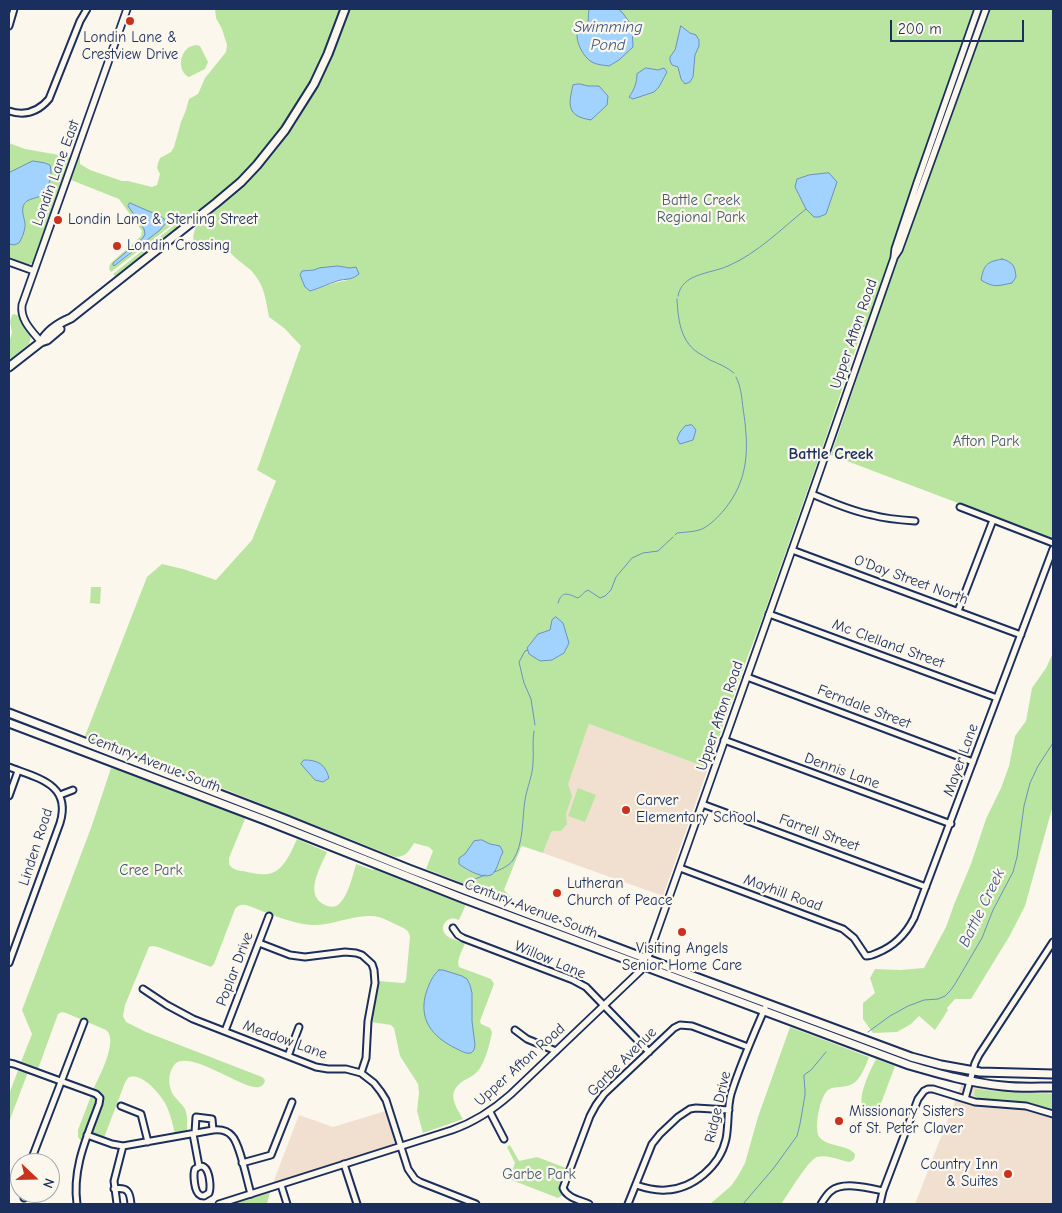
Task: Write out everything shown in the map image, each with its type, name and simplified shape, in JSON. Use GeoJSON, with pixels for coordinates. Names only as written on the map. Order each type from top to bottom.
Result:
{"type":"FeatureCollection","features":[{"type":"Feature","properties":{"kind":"main road"},"geometry":{"type":"LineString","coordinates":[[9,367],[41,342],[47,340],[64,326],[70,318],[216,203],[241,182],[257,165],[285,130],[314,84],[328,54],[344,9]]}},
{"type":"Feature","properties":{"kind":"main road","name":"Century Avenue South"},"geometry":{"type":"LineString","coordinates":[[9,714],[287,820],[764,1011],[909,1065],[971,1081],[1004,1086],[1053,1087]]}},
{"type":"Feature","properties":{"kind":"main road","name":"Century Avenue South"},"geometry":{"type":"LineString","coordinates":[[9,723],[265,820],[462,898],[646,963],[767,1003],[922,1060],[973,1072],[1053,1074]]}},
{"type":"Feature","properties":{"kind":"street"},"geometry":{"type":"LineString","coordinates":[[9,26],[14,9]]}},
{"type":"Feature","properties":{"kind":"street"},"geometry":{"type":"LineString","coordinates":[[9,111],[20,113],[32,112],[40,108],[49,99],[80,21],[87,9]]}},
{"type":"Feature","properties":{"kind":"street","name":"Upper Afton Road"},"geometry":{"type":"LineString","coordinates":[[219,1204],[460,1128],[477,1120],[490,1112],[511,1094],[646,963],[812,494],[978,9]]}},
{"type":"Feature","properties":{"kind":"street","name":"Upper Afton Road"},"geometry":{"type":"LineString","coordinates":[[894,258],[900,250],[924,186],[986,9]]}},
{"type":"Feature","properties":{"kind":"street","name":"Londin Lane East"},"geometry":{"type":"LineString","coordinates":[[41,342],[25,321],[22,314],[23,304],[125,10]]}},
{"type":"Feature","properties":{"kind":"street"},"geometry":{"type":"LineString","coordinates":[[9,262],[34,271]]}},
{"type":"Feature","properties":{"kind":"street"},"geometry":{"type":"LineString","coordinates":[[812,494],[872,516],[915,521]]}},
{"type":"Feature","properties":{"kind":"street"},"geometry":{"type":"LineString","coordinates":[[960,507],[1053,543]]}},
{"type":"Feature","properties":{"kind":"street"},"geometry":{"type":"LineString","coordinates":[[958,611],[993,520]]}},
{"type":"Feature","properties":{"kind":"street","name":"Mayer Lane"},"geometry":{"type":"LineString","coordinates":[[866,956],[889,948],[906,932],[914,918],[1053,549]]}},
{"type":"Feature","properties":{"kind":"street","name":"O'Day Street North"},"geometry":{"type":"LineString","coordinates":[[792,550],[1021,635]]}},
{"type":"Feature","properties":{"kind":"street","name":"Mc Clelland Street"},"geometry":{"type":"LineString","coordinates":[[769,614],[998,698]]}},
{"type":"Feature","properties":{"kind":"street","name":"Ferndale Street"},"geometry":{"type":"LineString","coordinates":[[747,677],[973,762]]}},
{"type":"Feature","properties":{"kind":"street","name":"Dennis Lane"},"geometry":{"type":"LineString","coordinates":[[724,740],[950,824]]}},
{"type":"Feature","properties":{"kind":"street"},"geometry":{"type":"LineString","coordinates":[[9,767],[51,784],[60,795],[72,790]]}},
{"type":"Feature","properties":{"kind":"street"},"geometry":{"type":"LineString","coordinates":[[9,796],[18,770]]}},
{"type":"Feature","properties":{"kind":"street","name":"Linden Road"},"geometry":{"type":"LineString","coordinates":[[9,963],[62,815],[63,808],[60,795]]}},
{"type":"Feature","properties":{"kind":"street","name":"Farrell Street"},"geometry":{"type":"LineString","coordinates":[[702,804],[926,887]]}},
{"type":"Feature","properties":{"kind":"street","name":"Mayhill Road"},"geometry":{"type":"LineString","coordinates":[[680,868],[843,929],[854,938],[866,956]]}},
{"type":"Feature","properties":{"kind":"street","name":"Poplar Drive"},"geometry":{"type":"LineString","coordinates":[[225,1031],[269,916]]}},
{"type":"Feature","properties":{"kind":"street","name":"Willow Lane"},"geometry":{"type":"LineString","coordinates":[[453,928],[463,938],[573,980],[586,987],[649,1052]]}},
{"type":"Feature","properties":{"kind":"street"},"geometry":{"type":"LineString","coordinates":[[965,1099],[979,1055],[1053,942]]}},
{"type":"Feature","properties":{"kind":"street"},"geometry":{"type":"LineString","coordinates":[[259,943],[290,955],[305,957],[345,952],[356,953],[362,955],[372,964],[375,983],[368,1021],[366,1058],[361,1073],[374,1083],[386,1100],[408,1169],[414,1179],[476,1204]]}},
{"type":"Feature","properties":{"kind":"street","name":"Meadow Lane"},"geometry":{"type":"LineString","coordinates":[[143,989],[182,1014],[316,1067],[346,1069],[361,1073]]}},
{"type":"Feature","properties":{"kind":"street","name":"Ridge Drive"},"geometry":{"type":"LineString","coordinates":[[636,1185],[652,1190],[668,1190],[686,1185],[712,1166],[726,1138],[732,1090],[767,1003]]}},
{"type":"Feature","properties":{"kind":"street"},"geometry":{"type":"LineString","coordinates":[[34,1153],[84,1022]]}},
{"type":"Feature","properties":{"kind":"street","name":"Garbe Avenue"},"geometry":{"type":"LineString","coordinates":[[589,1204],[569,1196],[563,1188],[590,1116],[604,1094],[674,1028],[680,1025],[687,1025],[748,1047]]}},
{"type":"Feature","properties":{"kind":"street"},"geometry":{"type":"LineString","coordinates":[[288,1056],[299,1028]]}},
{"type":"Feature","properties":{"kind":"street"},"geometry":{"type":"LineString","coordinates":[[515,1030],[527,1039],[556,1051]]}},
{"type":"Feature","properties":{"kind":"street"},"geometry":{"type":"LineString","coordinates":[[9,1063],[96,1094],[100,1098],[100,1104],[79,1159],[76,1189],[77,1204]]}},
{"type":"Feature","properties":{"kind":"street"},"geometry":{"type":"LineString","coordinates":[[880,1204],[883,1191],[918,1099],[927,1090],[933,1088],[987,1104],[1031,1107],[1053,1114]]}},
{"type":"Feature","properties":{"kind":"street"},"geometry":{"type":"LineString","coordinates":[[242,1163],[272,1154],[292,1102]]}},
{"type":"Feature","properties":{"kind":"street"},"geometry":{"type":"LineString","coordinates":[[121,1106],[140,1114],[148,1142]]}},
{"type":"Feature","properties":{"kind":"street"},"geometry":{"type":"LineString","coordinates":[[628,1204],[652,1144],[678,1117],[690,1109],[696,1108],[729,1110]]}},
{"type":"Feature","properties":{"kind":"street"},"geometry":{"type":"LineString","coordinates":[[490,1112],[504,1138]]}},
{"type":"Feature","properties":{"kind":"street"},"geometry":{"type":"LineString","coordinates":[[199,1166],[194,1134],[196,1117],[212,1119],[213,1130]]}},
{"type":"Feature","properties":{"kind":"street"},"geometry":{"type":"LineString","coordinates":[[88,1135],[114,1145],[123,1146],[213,1130],[224,1130],[233,1136],[237,1144],[251,1194]]}},
{"type":"Feature","properties":{"kind":"street"},"geometry":{"type":"LineString","coordinates":[[116,1204],[114,1181],[123,1146]]}},
{"type":"Feature","properties":{"kind":"street"},"geometry":{"type":"LineString","coordinates":[[344,1164],[356,1204]]}},
{"type":"Feature","properties":{"kind":"street"},"geometry":{"type":"LineString","coordinates":[[199,1166],[204,1167],[207,1171],[211,1187],[209,1193],[204,1196],[197,1192],[193,1175],[195,1169],[199,1166]]}},
{"type":"Feature","properties":{"kind":"street"},"geometry":{"type":"LineString","coordinates":[[281,1185],[287,1204]]}},
{"type":"Feature","properties":{"kind":"street"},"geometry":{"type":"LineString","coordinates":[[821,1204],[831,1191],[839,1186],[883,1191]]}},
{"type":"Feature","properties":{"kind":"street"},"geometry":{"type":"LineString","coordinates":[[114,1189],[122,1188],[127,1191],[130,1195],[131,1204]]}},
{"type":"Feature","properties":{"kind":"shaded area","name":"Carver Elementary School"},"geometry":{"type":"Polygon","coordinates":[[[589,724],[708,768],[663,896],[543,853],[589,724]]]}},
{"type":"Feature","properties":{"kind":"shaded area"},"geometry":{"type":"Polygon","coordinates":[[[961,1082],[1014,1090],[1053,1090],[1053,1204],[915,1204],[961,1082]]]}},
{"type":"Feature","properties":{"kind":"shaded area"},"geometry":{"type":"Polygon","coordinates":[[[386,1111],[395,1141],[393,1145],[273,1183],[299,1115],[333,1127],[386,1111]]]}},
{"type":"Feature","properties":{"kind":"green space"},"geometry":{"type":"Polygon","coordinates":[[[215,9],[340,9],[314,75],[276,137],[250,167],[213,201],[116,277],[113,274],[186,216],[111,272],[109,269],[110,264],[141,236],[142,231],[119,199],[71,180],[80,154],[80,164],[90,170],[122,181],[152,187],[157,185],[160,174],[157,168],[158,163],[160,158],[171,152],[174,147],[189,99],[198,94],[205,78],[226,52],[227,45],[216,18],[215,9]]]}},
{"type":"Feature","properties":{"kind":"green space","name":"Battle Creek Regional Park"},"geometry":{"type":"Polygon","coordinates":[[[349,9],[1053,9],[1053,539],[831,455],[873,331],[863,327],[821,452],[708,768],[589,724],[568,784],[572,796],[566,814],[567,824],[561,831],[551,832],[543,853],[521,847],[504,890],[511,897],[510,900],[426,869],[433,851],[429,847],[414,843],[405,855],[395,857],[85,736],[147,577],[162,564],[216,580],[252,540],[276,481],[257,470],[301,346],[284,328],[269,317],[263,289],[252,272],[224,248],[199,247],[196,245],[193,236],[196,227],[245,184],[271,156],[295,125],[330,60],[349,9]],[[314,270],[303,271],[300,275],[305,287],[310,291],[348,280],[314,270]]]}},
{"type":"Feature","properties":{"kind":"green space"},"geometry":{"type":"Polygon","coordinates":[[[196,45],[200,46],[208,62],[205,69],[189,77],[185,75],[181,67],[181,59],[188,48],[196,45]]]}},
{"type":"Feature","properties":{"kind":"green space"},"geometry":{"type":"Polygon","coordinates":[[[9,143],[25,149],[71,157],[35,260],[29,265],[9,258],[9,143]]]}},
{"type":"Feature","properties":{"kind":"green space"},"geometry":{"type":"Polygon","coordinates":[[[12,315],[19,316],[31,337],[29,344],[9,360],[9,342],[12,333],[10,322],[12,315]]]}},
{"type":"Feature","properties":{"kind":"green space"},"geometry":{"type":"Polygon","coordinates":[[[91,587],[101,587],[100,604],[90,603],[91,587]]]}},
{"type":"Feature","properties":{"kind":"green space"},"geometry":{"type":"Polygon","coordinates":[[[1053,653],[1053,805],[1025,906],[1009,937],[971,999],[955,999],[947,1008],[948,1010],[935,1030],[919,1016],[911,1024],[897,1032],[873,1033],[863,1019],[863,1003],[875,993],[870,978],[875,969],[900,970],[924,968],[946,927],[971,864],[986,819],[1001,788],[1009,766],[1015,736],[1026,721],[1032,688],[1046,668],[1053,653]]]}},
{"type":"Feature","properties":{"kind":"green space","name":"Cree Park"},"geometry":{"type":"Polygon","coordinates":[[[112,765],[246,816],[229,858],[229,864],[234,869],[259,874],[273,873],[286,861],[297,839],[327,852],[318,872],[314,888],[315,894],[325,905],[334,907],[342,900],[350,885],[356,864],[373,870],[375,867],[467,902],[459,920],[451,919],[445,922],[444,932],[450,938],[465,943],[459,958],[459,967],[491,979],[494,984],[480,1021],[481,1024],[490,1028],[492,1032],[485,1059],[477,1072],[463,1081],[453,1095],[455,1104],[463,1119],[423,1133],[417,1111],[418,1084],[400,1056],[394,1028],[391,1025],[371,1022],[379,981],[404,983],[406,980],[410,937],[407,930],[374,916],[356,917],[326,924],[311,925],[287,920],[249,906],[241,905],[235,909],[214,964],[211,967],[158,947],[149,947],[125,1005],[123,1016],[126,1022],[146,1032],[262,1077],[265,1080],[261,1086],[254,1087],[191,1061],[181,1061],[175,1064],[170,1076],[170,1085],[173,1094],[185,1109],[187,1132],[175,1134],[172,1120],[161,1097],[145,1081],[133,1077],[128,1078],[125,1082],[104,1138],[93,1133],[92,1130],[102,1105],[102,1097],[100,1093],[93,1090],[107,1059],[110,1042],[109,1035],[106,1030],[66,1013],[58,1014],[38,1069],[21,1062],[32,1034],[22,1010],[91,828],[111,768],[114,769],[112,765]]]}},
{"type":"Feature","properties":{"kind":"green space"},"geometry":{"type":"Polygon","coordinates":[[[578,788],[596,795],[585,822],[568,816],[578,788]]]}},
{"type":"Feature","properties":{"kind":"green space"},"geometry":{"type":"Polygon","coordinates":[[[790,1027],[869,1057],[857,1081],[848,1086],[828,1090],[825,1093],[818,1113],[817,1128],[820,1138],[828,1143],[851,1151],[855,1154],[854,1158],[849,1162],[829,1157],[817,1157],[804,1171],[781,1204],[710,1204],[731,1186],[745,1163],[758,1117],[790,1027]]]}},
{"type":"Feature","properties":{"kind":"green space"},"geometry":{"type":"Polygon","coordinates":[[[876,1059],[895,1066],[880,1106],[876,1111],[870,1112],[864,1109],[862,1097],[867,1079],[876,1059]]]}},
{"type":"Feature","properties":{"kind":"green space"},"geometry":{"type":"Polygon","coordinates":[[[19,1068],[28,1072],[9,1122],[9,1094],[19,1068]]]}},
{"type":"Feature","properties":{"kind":"green space"},"geometry":{"type":"Polygon","coordinates":[[[975,1089],[1053,1094],[1053,1111],[1029,1104],[978,1099],[974,1095],[975,1089]]]}},
{"type":"Feature","properties":{"kind":"green space"},"geometry":{"type":"Polygon","coordinates":[[[91,1096],[96,1098],[97,1103],[82,1142],[78,1137],[78,1130],[91,1096]]]}},
{"type":"Feature","properties":{"kind":"green space","name":"Garbe Park"},"geometry":{"type":"Polygon","coordinates":[[[510,1145],[519,1161],[537,1157],[566,1168],[560,1186],[563,1195],[558,1198],[509,1179],[515,1163],[507,1147],[510,1145]]]}},
{"type":"Feature","properties":{"kind":"green space"},"geometry":{"type":"Polygon","coordinates":[[[270,1192],[267,1204],[232,1204],[268,1193],[270,1192]]]}},
{"type":"Feature","properties":{"kind":"water","name":"Swimming Pond"},"geometry":{"type":"Polygon","coordinates":[[[589,9],[618,9],[632,26],[633,47],[619,60],[609,66],[596,64],[589,60],[578,43],[578,29],[587,23],[589,9]]]}},
{"type":"Feature","properties":{"kind":"water"},"geometry":{"type":"Polygon","coordinates":[[[681,26],[696,35],[699,40],[699,46],[695,55],[693,77],[690,82],[685,84],[681,79],[678,67],[672,65],[670,61],[681,26]]]}},
{"type":"Feature","properties":{"kind":"water"},"geometry":{"type":"Polygon","coordinates":[[[646,68],[658,70],[664,68],[667,72],[654,92],[633,99],[629,97],[635,86],[637,74],[646,68]]]}},
{"type":"Feature","properties":{"kind":"water"},"geometry":{"type":"Polygon","coordinates":[[[573,85],[599,86],[608,96],[607,105],[591,120],[577,116],[571,109],[570,99],[573,85]]]}},
{"type":"Feature","properties":{"kind":"water"},"geometry":{"type":"Polygon","coordinates":[[[33,161],[50,165],[50,181],[42,195],[24,204],[25,227],[23,235],[19,243],[9,244],[9,173],[33,161]]]}},
{"type":"Feature","properties":{"kind":"water"},"geometry":{"type":"Polygon","coordinates":[[[829,173],[837,182],[826,214],[814,217],[806,209],[795,187],[797,179],[809,175],[829,173]]]}},
{"type":"Feature","properties":{"kind":"water"},"geometry":{"type":"Polygon","coordinates":[[[130,203],[160,216],[166,223],[160,230],[114,266],[113,263],[143,238],[145,234],[144,229],[128,206],[130,203]]]}},
{"type":"Feature","properties":{"kind":"water"},"geometry":{"type":"Polygon","coordinates":[[[1002,259],[1011,263],[1014,267],[1016,277],[1012,283],[996,286],[981,280],[983,270],[987,265],[1002,259]]]}},
{"type":"Feature","properties":{"kind":"water"},"geometry":{"type":"Polygon","coordinates":[[[338,266],[356,267],[359,274],[310,291],[305,287],[300,275],[302,271],[338,266]]]}},
{"type":"Feature","properties":{"kind":"water"},"geometry":{"type":"Polygon","coordinates":[[[692,425],[696,430],[693,440],[680,444],[677,439],[680,432],[685,426],[692,425]]]}},
{"type":"Feature","properties":{"kind":"water"},"geometry":{"type":"Polygon","coordinates":[[[556,617],[563,623],[569,643],[564,653],[552,660],[540,661],[529,654],[527,648],[538,634],[550,630],[552,620],[556,617]]]}},
{"type":"Feature","properties":{"kind":"water"},"geometry":{"type":"Polygon","coordinates":[[[304,760],[313,761],[323,766],[329,778],[323,782],[315,780],[301,764],[304,760]]]}},
{"type":"Feature","properties":{"kind":"water"},"geometry":{"type":"Polygon","coordinates":[[[482,840],[500,846],[503,852],[495,871],[488,876],[478,874],[459,864],[459,858],[465,854],[474,841],[482,840]]]}},
{"type":"Feature","properties":{"kind":"water"},"geometry":{"type":"Polygon","coordinates":[[[439,970],[462,976],[467,979],[470,985],[475,1045],[471,1053],[462,1051],[440,1039],[429,1026],[424,1010],[424,1000],[432,979],[439,970]]]}},
{"type":"Feature","properties":{"kind":"waterway"},"geometry":{"type":"LineString","coordinates":[[678,296],[685,283],[698,275],[721,269],[739,261],[769,240],[806,209]]}},
{"type":"Feature","properties":{"kind":"waterway"},"geometry":{"type":"LineString","coordinates":[[677,299],[679,321],[683,335],[691,347],[734,373]]}},
{"type":"Feature","properties":{"kind":"waterway"},"geometry":{"type":"LineString","coordinates":[[675,535],[704,528],[724,510],[738,488],[745,465],[746,428],[742,396],[736,377]]}},
{"type":"Feature","properties":{"kind":"waterway"},"geometry":{"type":"LineString","coordinates":[[558,603],[563,595],[568,594],[578,598],[588,590],[600,598],[605,596],[611,590],[616,577],[632,558],[643,553],[658,551],[673,537]]}},
{"type":"Feature","properties":{"kind":"waterway"},"geometry":{"type":"LineString","coordinates":[[528,650],[525,651],[519,662],[524,683],[531,699],[535,725]]}},
{"type":"Feature","properties":{"kind":"waterway"},"geometry":{"type":"LineString","coordinates":[[494,872],[504,868],[517,854],[522,831],[525,800],[533,767],[534,731]]}},
{"type":"Feature","properties":{"kind":"waterway","name":"Battle Creek"},"geometry":{"type":"LineString","coordinates":[[868,1032],[908,1006],[924,1000],[938,999],[945,996],[955,984],[982,938],[993,910],[1013,872],[1024,806],[1030,783],[1038,766],[1053,743]]}},
{"type":"Feature","properties":{"kind":"waterway"},"geometry":{"type":"LineString","coordinates":[[468,884],[485,875]]}},
{"type":"Feature","properties":{"kind":"waterway","name":"Battle Creek"},"geometry":{"type":"LineString","coordinates":[[743,1204],[773,1169],[797,1136],[805,1095],[804,1075],[811,1070],[826,1052]]}},
{"type":"Feature","properties":{"kind":"place","name":"Londin Lane & Crestview Drive"},"geometry":{"type":"Point","coordinates":[130,21]}},
{"type":"Feature","properties":{"kind":"place","name":"Londin Lane & Sterling Street"},"geometry":{"type":"Point","coordinates":[58,220]}},
{"type":"Feature","properties":{"kind":"place","name":"Londin Crossing"},"geometry":{"type":"Point","coordinates":[117,246]}},
{"type":"Feature","properties":{"kind":"place","name":"Carver Elementary School"},"geometry":{"type":"Point","coordinates":[626,810]}},
{"type":"Feature","properties":{"kind":"place","name":"Lutheran Church of Peace"},"geometry":{"type":"Point","coordinates":[557,893]}},
{"type":"Feature","properties":{"kind":"place","name":"Visiting Angels Senior Home Care"},"geometry":{"type":"Point","coordinates":[682,932]}},
{"type":"Feature","properties":{"kind":"place","name":"Missionary Sisters of St. Peter Claver"},"geometry":{"type":"Point","coordinates":[839,1121]}},
{"type":"Feature","properties":{"kind":"place","name":"Country Inn & Suites"},"geometry":{"type":"Point","coordinates":[1008,1174]}},
{"type":"Feature","properties":{"kind":"district","name":"Battle Creek"},"geometry":{"type":"Point","coordinates":[831,454]}},
{"type":"Feature","properties":{"kind":"park label","name":"Afton Park"},"geometry":{"type":"Point","coordinates":[986,442]}}]}
